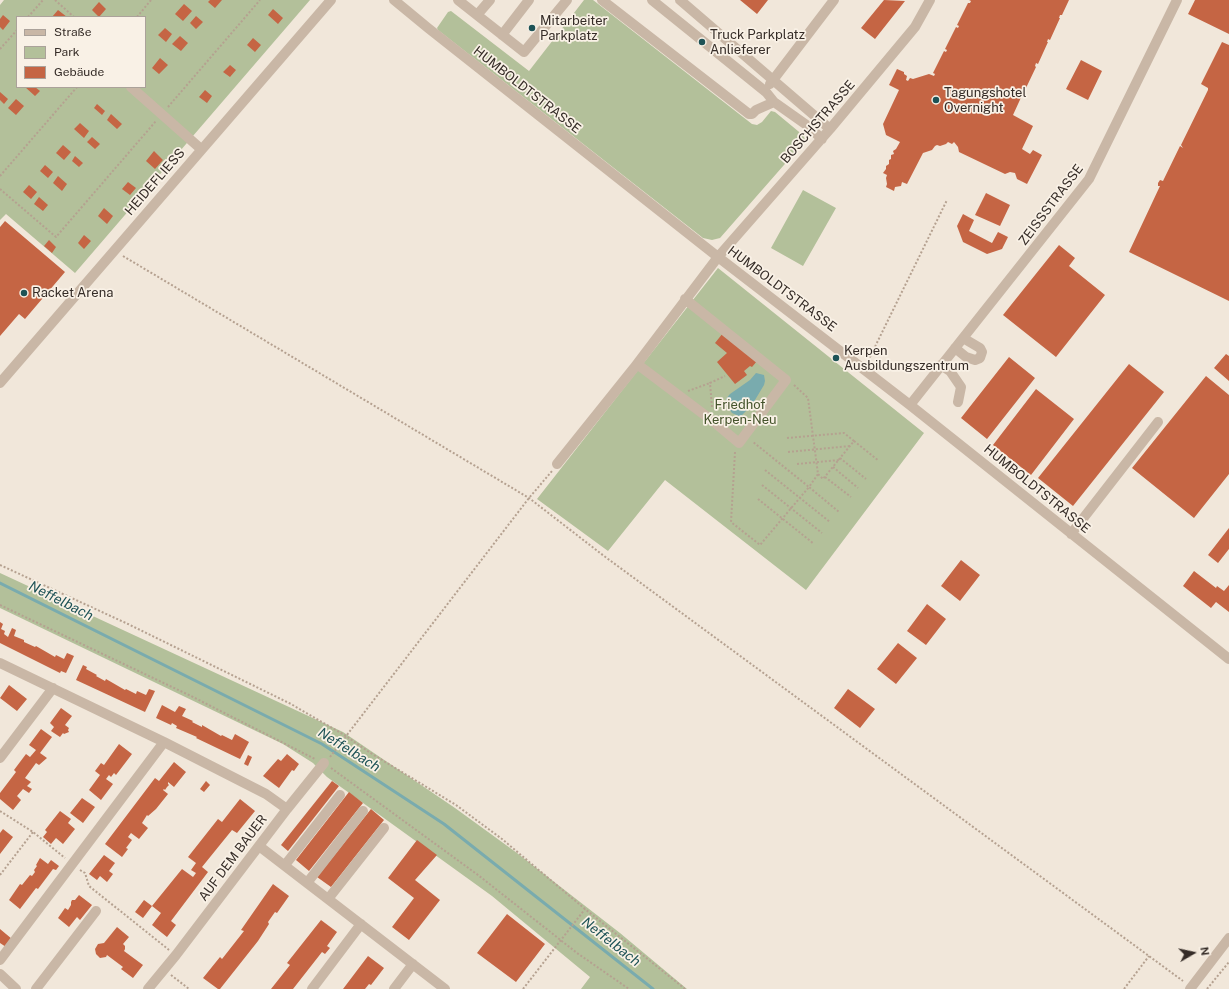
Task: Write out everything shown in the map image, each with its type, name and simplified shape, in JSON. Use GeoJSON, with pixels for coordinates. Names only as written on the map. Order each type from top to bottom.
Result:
{"type":"FeatureCollection","features":[{"type":"Feature","properties":{"kind":"street","name":"HEIDEFLIESS"},"geometry":{"type":"LineString","coordinates":[[0,382],[331,0]]}},
{"type":"Feature","properties":{"kind":"street","name":"HUMBOLDTSTRASSE"},"geometry":{"type":"LineString","coordinates":[[394,0],[718,257],[910,404],[1229,659]]}},
{"type":"Feature","properties":{"kind":"street"},"geometry":{"type":"LineString","coordinates":[[458,0],[524,52],[567,0]]}},
{"type":"Feature","properties":{"kind":"street"},"geometry":{"type":"LineString","coordinates":[[477,15],[490,0]]}},
{"type":"Feature","properties":{"kind":"street"},"geometry":{"type":"LineString","coordinates":[[502,35],[529,0]]}},
{"type":"Feature","properties":{"kind":"street"},"geometry":{"type":"LineString","coordinates":[[602,0],[748,114],[752,114],[756,110],[774,102]]}},
{"type":"Feature","properties":{"kind":"street"},"geometry":{"type":"LineString","coordinates":[[652,0],[766,92],[774,102],[808,126],[822,139]]}},
{"type":"Feature","properties":{"kind":"street"},"geometry":{"type":"LineString","coordinates":[[680,0],[830,129]]}},
{"type":"Feature","properties":{"kind":"street"},"geometry":{"type":"LineString","coordinates":[[766,92],[773,80],[834,0]]}},
{"type":"Feature","properties":{"kind":"street","name":"BOSCHSTRASSE"},"geometry":{"type":"LineString","coordinates":[[557,464],[637,364],[718,257],[822,139],[915,27],[930,0]]}},
{"type":"Feature","properties":{"kind":"street","name":"ZEISSSTRASSE"},"geometry":{"type":"LineString","coordinates":[[910,404],[1089,180],[1177,0]]}},
{"type":"Feature","properties":{"kind":"street"},"geometry":{"type":"LineString","coordinates":[[132,88],[201,149]]}},
{"type":"Feature","properties":{"kind":"street"},"geometry":{"type":"LineString","coordinates":[[637,364],[714,422],[741,439],[786,380],[685,299]]}},
{"type":"Feature","properties":{"kind":"street"},"geometry":{"type":"LineString","coordinates":[[955,348],[966,357],[975,360],[980,358],[982,352],[980,348],[963,338]]}},
{"type":"Feature","properties":{"kind":"street"},"geometry":{"type":"LineString","coordinates":[[941,365],[950,371],[960,387],[958,402]]}},
{"type":"Feature","properties":{"kind":"street"},"geometry":{"type":"LineString","coordinates":[[1071,534],[1158,422]]}},
{"type":"Feature","properties":{"kind":"street"},"geometry":{"type":"LineString","coordinates":[[0,663],[164,742],[266,794],[287,809]]}},
{"type":"Feature","properties":{"kind":"street"},"geometry":{"type":"LineString","coordinates":[[0,758],[53,688]]}},
{"type":"Feature","properties":{"kind":"street"},"geometry":{"type":"LineString","coordinates":[[0,960],[164,742]]}},
{"type":"Feature","properties":{"kind":"street","name":"AUF DEM BAUER"},"geometry":{"type":"LineString","coordinates":[[148,989],[176,955],[287,809],[324,764]]}},
{"type":"Feature","properties":{"kind":"street"},"geometry":{"type":"LineString","coordinates":[[285,865],[340,795]]}},
{"type":"Feature","properties":{"kind":"street"},"geometry":{"type":"LineString","coordinates":[[307,883],[363,811]]}},
{"type":"Feature","properties":{"kind":"street"},"geometry":{"type":"LineString","coordinates":[[328,899],[384,828]]}},
{"type":"Feature","properties":{"kind":"street"},"geometry":{"type":"LineString","coordinates":[[259,846],[445,989]]}},
{"type":"Feature","properties":{"kind":"street"},"geometry":{"type":"LineString","coordinates":[[36,989],[96,911]]}},
{"type":"Feature","properties":{"kind":"street"},"geometry":{"type":"LineString","coordinates":[[312,989],[361,924]]}},
{"type":"Feature","properties":{"kind":"street"},"geometry":{"type":"LineString","coordinates":[[1191,988],[1229,938]]}},
{"type":"Feature","properties":{"kind":"street"},"geometry":{"type":"LineString","coordinates":[[394,989],[413,964]]}},
{"type":"Feature","properties":{"kind":"street"},"geometry":{"type":"LineString","coordinates":[[0,974],[16,989]]}},
{"type":"Feature","properties":{"kind":"path"},"geometry":{"type":"LineString","coordinates":[[29,16],[43,0]]}},
{"type":"Feature","properties":{"kind":"path"},"geometry":{"type":"LineString","coordinates":[[55,0],[73,16]]}},
{"type":"Feature","properties":{"kind":"path"},"geometry":{"type":"LineString","coordinates":[[138,16],[151,0]]}},
{"type":"Feature","properties":{"kind":"path"},"geometry":{"type":"LineString","coordinates":[[0,189],[56,237],[260,0]]}},
{"type":"Feature","properties":{"kind":"path"},"geometry":{"type":"LineString","coordinates":[[0,50],[16,31]]}},
{"type":"Feature","properties":{"kind":"path"},"geometry":{"type":"LineString","coordinates":[[0,176],[76,88]]}},
{"type":"Feature","properties":{"kind":"path"},"geometry":{"type":"LineString","coordinates":[[864,369],[947,200]]}},
{"type":"Feature","properties":{"kind":"path"},"geometry":{"type":"LineString","coordinates":[[115,249],[124,257],[529,498],[604,556],[1191,988]]}},
{"type":"Feature","properties":{"kind":"path"},"geometry":{"type":"LineString","coordinates":[[677,394],[710,383],[725,376]]}},
{"type":"Feature","properties":{"kind":"path"},"geometry":{"type":"LineString","coordinates":[[786,380],[808,398],[818,474],[823,479],[825,477],[850,497]]}},
{"type":"Feature","properties":{"kind":"path"},"geometry":{"type":"LineString","coordinates":[[710,383],[714,422]]}},
{"type":"Feature","properties":{"kind":"path"},"geometry":{"type":"LineString","coordinates":[[787,438],[844,433],[879,461]]}},
{"type":"Feature","properties":{"kind":"path"},"geometry":{"type":"LineString","coordinates":[[818,474],[809,487],[783,519],[760,545],[731,522],[735,448],[741,439],[809,487],[839,512]]}},
{"type":"Feature","properties":{"kind":"path"},"geometry":{"type":"LineString","coordinates":[[825,477],[854,441]]}},
{"type":"Feature","properties":{"kind":"path"},"geometry":{"type":"LineString","coordinates":[[788,452],[850,446]]}},
{"type":"Feature","properties":{"kind":"path"},"geometry":{"type":"LineString","coordinates":[[797,464],[839,459],[866,479]]}},
{"type":"Feature","properties":{"kind":"path"},"geometry":{"type":"LineString","coordinates":[[338,747],[529,498],[557,464]]}},
{"type":"Feature","properties":{"kind":"path"},"geometry":{"type":"LineString","coordinates":[[833,467],[858,488]]}},
{"type":"Feature","properties":{"kind":"path"},"geometry":{"type":"LineString","coordinates":[[765,470],[830,522]]}},
{"type":"Feature","properties":{"kind":"path"},"geometry":{"type":"LineString","coordinates":[[762,485],[822,533]]}},
{"type":"Feature","properties":{"kind":"path"},"geometry":{"type":"LineString","coordinates":[[758,499],[814,544]]}},
{"type":"Feature","properties":{"kind":"path"},"geometry":{"type":"LineString","coordinates":[[0,565],[128,624],[291,704],[346,736],[456,805],[502,839],[584,910],[685,989]]}},
{"type":"Feature","properties":{"kind":"path"},"geometry":{"type":"LineString","coordinates":[[0,811],[33,832],[73,864],[85,874],[89,886],[176,955]]}},
{"type":"Feature","properties":{"kind":"path"},"geometry":{"type":"LineString","coordinates":[[0,874],[33,832]]}},
{"type":"Feature","properties":{"kind":"path"},"geometry":{"type":"LineString","coordinates":[[523,989],[584,910]]}},
{"type":"Feature","properties":{"kind":"path"},"geometry":{"type":"LineString","coordinates":[[1124,989],[1149,956]]}},
{"type":"Feature","properties":{"kind":"path"},"geometry":{"type":"LineString","coordinates":[[1207,989],[1229,962]]}},
{"type":"Feature","properties":{"kind":"path"},"geometry":{"type":"LineString","coordinates":[[164,969],[189,989]]}},
{"type":"Feature","properties":{"kind":"green space"},"geometry":{"type":"Polygon","coordinates":[[[4,0],[310,0],[75,273],[6,214],[0,220],[0,5],[4,0]]]}},
{"type":"Feature","properties":{"kind":"green space"},"geometry":{"type":"Polygon","coordinates":[[[584,0],[593,0],[752,124],[757,125],[762,122],[771,111],[775,112],[804,136],[805,141],[720,238],[712,240],[703,238],[437,28],[448,12],[451,11],[529,71],[584,0]]]}},
{"type":"Feature","properties":{"kind":"green space"},"geometry":{"type":"Polygon","coordinates":[[[803,190],[836,208],[803,266],[771,248],[803,190]]]}},
{"type":"Feature","properties":{"kind":"green space","name":"Friedhof Kerpen-Neu"},"geometry":{"type":"Polygon","coordinates":[[[718,268],[924,433],[806,590],[665,480],[608,551],[537,499],[718,268]]]}},
{"type":"Feature","properties":{"kind":"green space"},"geometry":{"type":"Polygon","coordinates":[[[0,573],[343,732],[455,808],[517,853],[620,933],[687,989],[581,989],[590,977],[492,896],[327,777],[313,763],[283,744],[0,608],[0,573]]]}},
{"type":"Feature","properties":{"kind":"water"},"geometry":{"type":"Polygon","coordinates":[[[756,373],[764,375],[765,381],[752,405],[741,416],[732,413],[727,406],[726,399],[730,394],[750,380],[756,373]]]}},
{"type":"Feature","properties":{"kind":"building"},"geometry":{"type":"Polygon","coordinates":[[[210,0],[222,0],[215,8],[208,2],[210,0]]]}},
{"type":"Feature","properties":{"kind":"building"},"geometry":{"type":"Polygon","coordinates":[[[740,0],[768,0],[757,14],[740,0]]]}},
{"type":"Feature","properties":{"kind":"building"},"geometry":{"type":"Polygon","coordinates":[[[884,0],[905,1],[875,39],[861,28],[884,0]]]}},
{"type":"Feature","properties":{"kind":"building"},"geometry":{"type":"Polygon","coordinates":[[[969,0],[1069,0],[1062,15],[1060,15],[1050,40],[1048,39],[1038,64],[1036,63],[1036,67],[1026,88],[1024,87],[1024,91],[1013,115],[1033,126],[1022,149],[1030,154],[1033,150],[1042,155],[1027,184],[1017,179],[1015,173],[1010,172],[1005,174],[959,152],[958,147],[954,142],[952,144],[948,142],[940,146],[937,145],[932,150],[923,153],[907,184],[902,182],[901,186],[895,187],[894,191],[886,187],[887,175],[883,173],[886,166],[889,164],[891,155],[894,154],[893,151],[900,142],[886,135],[883,124],[899,90],[889,85],[897,69],[904,72],[907,76],[906,80],[908,81],[910,78],[913,79],[929,74],[934,76],[935,74],[933,73],[944,51],[946,52],[947,50],[945,49],[956,27],[958,28],[959,26],[957,25],[968,3],[971,1],[969,0]]]}},
{"type":"Feature","properties":{"kind":"building"},"geometry":{"type":"Polygon","coordinates":[[[1195,0],[1229,0],[1229,34],[1188,14],[1195,0]]]}},
{"type":"Feature","properties":{"kind":"building"},"geometry":{"type":"Polygon","coordinates":[[[99,2],[106,9],[100,16],[92,10],[99,2]]]}},
{"type":"Feature","properties":{"kind":"building"},"geometry":{"type":"Polygon","coordinates":[[[184,4],[192,11],[183,21],[175,14],[184,4]]]}},
{"type":"Feature","properties":{"kind":"building"},"geometry":{"type":"Polygon","coordinates":[[[273,9],[283,18],[278,24],[268,15],[273,9]]]}},
{"type":"Feature","properties":{"kind":"building"},"geometry":{"type":"Polygon","coordinates":[[[58,10],[66,16],[53,16],[58,10]]]}},
{"type":"Feature","properties":{"kind":"building"},"geometry":{"type":"Polygon","coordinates":[[[3,15],[10,21],[3,30],[0,27],[0,19],[3,15]]]}},
{"type":"Feature","properties":{"kind":"building"},"geometry":{"type":"Polygon","coordinates":[[[196,16],[203,22],[196,29],[190,23],[196,16]]]}},
{"type":"Feature","properties":{"kind":"building"},"geometry":{"type":"Polygon","coordinates":[[[165,28],[172,34],[166,42],[158,35],[165,28]]]}},
{"type":"Feature","properties":{"kind":"building"},"geometry":{"type":"Polygon","coordinates":[[[180,36],[188,43],[181,51],[172,44],[180,36]]]}},
{"type":"Feature","properties":{"kind":"building"},"geometry":{"type":"Polygon","coordinates":[[[253,38],[261,45],[255,52],[247,45],[253,38]]]}},
{"type":"Feature","properties":{"kind":"building"},"geometry":{"type":"Polygon","coordinates":[[[1222,42],[1229,45],[1229,301],[1129,252],[1160,186],[1158,186],[1158,183],[1160,180],[1163,181],[1180,146],[1183,148],[1181,145],[1208,90],[1208,88],[1201,84],[1222,42]]]}},
{"type":"Feature","properties":{"kind":"building"},"geometry":{"type":"Polygon","coordinates":[[[160,58],[168,65],[159,74],[152,68],[160,58]]]}},
{"type":"Feature","properties":{"kind":"building"},"geometry":{"type":"Polygon","coordinates":[[[1081,60],[1102,71],[1088,100],[1066,89],[1081,60]]]}},
{"type":"Feature","properties":{"kind":"building"},"geometry":{"type":"Polygon","coordinates":[[[230,65],[236,70],[230,77],[223,72],[230,65]]]}},
{"type":"Feature","properties":{"kind":"building"},"geometry":{"type":"Polygon","coordinates":[[[26,88],[36,88],[40,91],[35,96],[26,88]]]}},
{"type":"Feature","properties":{"kind":"building"},"geometry":{"type":"Polygon","coordinates":[[[205,90],[212,96],[207,103],[199,97],[205,90]]]}},
{"type":"Feature","properties":{"kind":"building"},"geometry":{"type":"Polygon","coordinates":[[[0,92],[8,99],[4,104],[0,100],[0,92]]]}},
{"type":"Feature","properties":{"kind":"building"},"geometry":{"type":"Polygon","coordinates":[[[16,99],[24,106],[16,115],[8,108],[16,99]]]}},
{"type":"Feature","properties":{"kind":"building"},"geometry":{"type":"Polygon","coordinates":[[[97,104],[105,111],[102,115],[94,108],[97,104]]]}},
{"type":"Feature","properties":{"kind":"building"},"geometry":{"type":"Polygon","coordinates":[[[111,114],[122,124],[117,129],[107,120],[111,114]]]}},
{"type":"Feature","properties":{"kind":"building"},"geometry":{"type":"Polygon","coordinates":[[[80,123],[89,131],[84,138],[74,129],[80,123]]]}},
{"type":"Feature","properties":{"kind":"building"},"geometry":{"type":"Polygon","coordinates":[[[92,137],[100,144],[95,149],[87,142],[92,137]]]}},
{"type":"Feature","properties":{"kind":"building"},"geometry":{"type":"Polygon","coordinates":[[[63,145],[71,152],[64,160],[56,153],[63,145]]]}},
{"type":"Feature","properties":{"kind":"building"},"geometry":{"type":"Polygon","coordinates":[[[154,151],[163,160],[155,169],[146,161],[154,151]]]}},
{"type":"Feature","properties":{"kind":"building"},"geometry":{"type":"Polygon","coordinates":[[[75,156],[83,163],[79,167],[72,161],[75,156]]]}},
{"type":"Feature","properties":{"kind":"building"},"geometry":{"type":"Polygon","coordinates":[[[45,165],[53,172],[48,178],[40,171],[45,165]]]}},
{"type":"Feature","properties":{"kind":"building"},"geometry":{"type":"Polygon","coordinates":[[[58,176],[67,184],[62,191],[53,183],[58,176]]]}},
{"type":"Feature","properties":{"kind":"building"},"geometry":{"type":"Polygon","coordinates":[[[128,182],[136,188],[130,195],[122,189],[128,182]]]}},
{"type":"Feature","properties":{"kind":"building"},"geometry":{"type":"Polygon","coordinates":[[[29,185],[37,192],[31,199],[23,192],[29,185]]]}},
{"type":"Feature","properties":{"kind":"building"},"geometry":{"type":"Polygon","coordinates":[[[986,193],[1010,205],[1000,226],[975,215],[986,193]]]}},
{"type":"Feature","properties":{"kind":"building"},"geometry":{"type":"Polygon","coordinates":[[[39,197],[48,205],[43,211],[34,204],[39,197]]]}},
{"type":"Feature","properties":{"kind":"building"},"geometry":{"type":"Polygon","coordinates":[[[104,208],[113,216],[107,224],[98,216],[104,208]]]}},
{"type":"Feature","properties":{"kind":"building"},"geometry":{"type":"Polygon","coordinates":[[[963,214],[974,220],[969,231],[992,243],[998,232],[1008,237],[1002,249],[987,254],[963,242],[957,226],[963,214]]]}},
{"type":"Feature","properties":{"kind":"building","name":"Racket Arena"},"geometry":{"type":"Polygon","coordinates":[[[5,221],[65,272],[25,319],[19,314],[0,336],[0,227],[5,221]]]}},
{"type":"Feature","properties":{"kind":"building"},"geometry":{"type":"Polygon","coordinates":[[[84,235],[91,241],[84,249],[78,243],[84,235]]]}},
{"type":"Feature","properties":{"kind":"building"},"geometry":{"type":"Polygon","coordinates":[[[49,240],[56,247],[52,253],[44,246],[49,240]]]}},
{"type":"Feature","properties":{"kind":"building"},"geometry":{"type":"Polygon","coordinates":[[[1059,245],[1075,258],[1069,266],[1105,295],[1056,357],[1003,315],[1059,245]]]}},
{"type":"Feature","properties":{"kind":"building"},"geometry":{"type":"Polygon","coordinates":[[[723,333],[757,361],[752,367],[750,366],[744,371],[747,375],[735,384],[717,362],[727,353],[715,343],[723,333]]]}},
{"type":"Feature","properties":{"kind":"building"},"geometry":{"type":"Polygon","coordinates":[[[1226,354],[1229,356],[1229,381],[1214,368],[1226,354]]]}},
{"type":"Feature","properties":{"kind":"building"},"geometry":{"type":"Polygon","coordinates":[[[1009,357],[1035,378],[987,439],[961,418],[1009,357]]]}},
{"type":"Feature","properties":{"kind":"building"},"geometry":{"type":"Polygon","coordinates":[[[1129,364],[1164,392],[1073,506],[1038,478],[1129,364]]]}},
{"type":"Feature","properties":{"kind":"building"},"geometry":{"type":"Polygon","coordinates":[[[1206,376],[1229,395],[1229,474],[1194,518],[1132,468],[1206,376]]]}},
{"type":"Feature","properties":{"kind":"building"},"geometry":{"type":"Polygon","coordinates":[[[1036,389],[1074,419],[1031,475],[993,445],[1036,389]]]}},
{"type":"Feature","properties":{"kind":"building"},"geometry":{"type":"Polygon","coordinates":[[[1229,528],[1229,549],[1218,563],[1208,555],[1229,528]]]}},
{"type":"Feature","properties":{"kind":"building"},"geometry":{"type":"Polygon","coordinates":[[[961,560],[980,575],[960,601],[941,586],[961,560]]]}},
{"type":"Feature","properties":{"kind":"building"},"geometry":{"type":"Polygon","coordinates":[[[1194,571],[1216,588],[1217,586],[1224,591],[1229,585],[1229,612],[1216,602],[1211,608],[1183,586],[1194,571]]]}},
{"type":"Feature","properties":{"kind":"building"},"geometry":{"type":"Polygon","coordinates":[[[927,604],[946,619],[926,645],[907,631],[927,604]]]}},
{"type":"Feature","properties":{"kind":"building"},"geometry":{"type":"Polygon","coordinates":[[[0,622],[3,624],[1,629],[5,631],[4,634],[8,637],[12,628],[16,630],[14,636],[55,657],[56,655],[64,659],[67,653],[74,656],[66,673],[61,671],[60,673],[0,643],[0,622]]]}},
{"type":"Feature","properties":{"kind":"building"},"geometry":{"type":"Polygon","coordinates":[[[898,643],[917,658],[896,684],[877,669],[898,643]]]}},
{"type":"Feature","properties":{"kind":"building"},"geometry":{"type":"Polygon","coordinates":[[[83,665],[87,667],[86,669],[105,681],[106,679],[125,690],[126,689],[136,694],[137,691],[146,695],[149,689],[155,691],[145,712],[76,680],[83,665]]]}},
{"type":"Feature","properties":{"kind":"building"},"geometry":{"type":"Polygon","coordinates":[[[9,685],[27,699],[17,711],[0,698],[9,685]]]}},
{"type":"Feature","properties":{"kind":"building"},"geometry":{"type":"Polygon","coordinates":[[[848,689],[875,709],[860,728],[834,708],[848,689]]]}},
{"type":"Feature","properties":{"kind":"building"},"geometry":{"type":"Polygon","coordinates":[[[162,705],[175,712],[179,706],[186,709],[182,716],[193,721],[192,722],[202,727],[202,725],[221,736],[222,735],[232,740],[235,734],[249,742],[240,759],[176,728],[177,726],[172,723],[171,725],[156,718],[162,705]]]}},
{"type":"Feature","properties":{"kind":"building"},"geometry":{"type":"Polygon","coordinates":[[[61,708],[72,716],[65,725],[69,728],[69,732],[63,733],[60,737],[51,731],[54,727],[50,723],[61,708]]]}},
{"type":"Feature","properties":{"kind":"building"},"geometry":{"type":"Polygon","coordinates":[[[41,729],[52,737],[40,753],[47,758],[39,765],[36,763],[25,778],[31,782],[27,786],[32,789],[29,793],[23,789],[17,796],[21,800],[13,810],[0,799],[0,793],[16,772],[14,770],[26,754],[30,757],[36,750],[29,745],[41,729]]]}},
{"type":"Feature","properties":{"kind":"building"},"geometry":{"type":"Polygon","coordinates":[[[119,744],[132,754],[116,775],[114,773],[111,777],[109,775],[106,779],[113,784],[101,800],[89,790],[100,775],[95,771],[101,763],[104,765],[119,744]]]}},
{"type":"Feature","properties":{"kind":"building"},"geometry":{"type":"Polygon","coordinates":[[[287,754],[299,764],[294,771],[292,770],[279,788],[263,776],[278,759],[281,761],[287,754]]]}},
{"type":"Feature","properties":{"kind":"building"},"geometry":{"type":"Polygon","coordinates":[[[248,755],[252,757],[248,766],[244,764],[248,755]]]}},
{"type":"Feature","properties":{"kind":"building"},"geometry":{"type":"Polygon","coordinates":[[[174,762],[186,772],[174,787],[168,782],[169,785],[165,790],[163,790],[168,794],[156,809],[148,816],[147,815],[142,823],[148,828],[139,839],[131,833],[128,837],[132,840],[122,857],[105,844],[155,778],[159,781],[174,762]]]}},
{"type":"Feature","properties":{"kind":"building"},"geometry":{"type":"Polygon","coordinates":[[[206,781],[210,785],[204,792],[200,789],[206,781]]]}},
{"type":"Feature","properties":{"kind":"building"},"geometry":{"type":"Polygon","coordinates":[[[332,781],[339,786],[288,851],[281,845],[332,781]]]}},
{"type":"Feature","properties":{"kind":"building"},"geometry":{"type":"Polygon","coordinates":[[[349,792],[363,803],[309,871],[296,860],[349,792]]]}},
{"type":"Feature","properties":{"kind":"building"},"geometry":{"type":"Polygon","coordinates":[[[82,798],[95,807],[83,823],[70,813],[82,798]]]}},
{"type":"Feature","properties":{"kind":"building"},"geometry":{"type":"Polygon","coordinates":[[[240,799],[255,811],[237,833],[232,830],[202,867],[208,872],[171,921],[176,925],[167,937],[152,925],[161,913],[152,906],[182,869],[193,877],[196,873],[191,870],[196,863],[188,857],[218,819],[222,822],[240,799]]]}},
{"type":"Feature","properties":{"kind":"building"},"geometry":{"type":"Polygon","coordinates":[[[371,809],[384,820],[331,887],[317,877],[371,809]]]}},
{"type":"Feature","properties":{"kind":"building"},"geometry":{"type":"Polygon","coordinates":[[[60,811],[71,819],[68,823],[75,829],[63,844],[56,838],[51,844],[43,837],[47,832],[45,830],[60,811]]]}},
{"type":"Feature","properties":{"kind":"building"},"geometry":{"type":"Polygon","coordinates":[[[3,829],[13,837],[0,854],[0,833],[3,829]]]}},
{"type":"Feature","properties":{"kind":"building"},"geometry":{"type":"Polygon","coordinates":[[[417,840],[437,855],[415,880],[440,900],[409,940],[392,927],[414,898],[388,878],[417,840]]]}},
{"type":"Feature","properties":{"kind":"building"},"geometry":{"type":"Polygon","coordinates":[[[104,855],[115,863],[109,871],[113,874],[107,882],[100,876],[97,880],[89,874],[104,855]]]}},
{"type":"Feature","properties":{"kind":"building"},"geometry":{"type":"Polygon","coordinates":[[[40,858],[48,864],[51,860],[59,866],[56,870],[53,869],[20,909],[9,900],[20,884],[22,885],[30,875],[32,876],[35,872],[34,870],[40,858]]]}},
{"type":"Feature","properties":{"kind":"building"},"geometry":{"type":"Polygon","coordinates":[[[273,884],[289,896],[277,913],[275,912],[268,922],[269,924],[258,941],[220,989],[218,989],[203,978],[220,957],[222,959],[244,931],[241,930],[273,884]]]}},
{"type":"Feature","properties":{"kind":"building"},"geometry":{"type":"Polygon","coordinates":[[[79,895],[92,905],[80,920],[77,917],[69,927],[58,918],[65,908],[68,910],[72,900],[75,900],[79,895]]]}},
{"type":"Feature","properties":{"kind":"building"},"geometry":{"type":"Polygon","coordinates":[[[144,900],[152,906],[143,918],[135,912],[144,900]]]}},
{"type":"Feature","properties":{"kind":"building"},"geometry":{"type":"Polygon","coordinates":[[[507,914],[545,944],[516,982],[477,953],[507,914]]]}},
{"type":"Feature","properties":{"kind":"building"},"geometry":{"type":"Polygon","coordinates":[[[321,920],[337,932],[327,946],[330,948],[325,954],[322,952],[293,989],[271,989],[290,965],[287,963],[321,920]]]}},
{"type":"Feature","properties":{"kind":"building"},"geometry":{"type":"Polygon","coordinates":[[[117,927],[129,937],[123,944],[125,946],[124,951],[143,965],[133,978],[121,969],[123,967],[107,955],[106,957],[100,958],[96,954],[95,949],[98,944],[104,943],[117,927]]]}},
{"type":"Feature","properties":{"kind":"building"},"geometry":{"type":"Polygon","coordinates":[[[0,929],[12,939],[6,947],[0,943],[0,929]]]}},
{"type":"Feature","properties":{"kind":"building"},"geometry":{"type":"Polygon","coordinates":[[[368,956],[384,968],[371,985],[369,984],[365,989],[343,989],[368,956]]]}},
{"type":"Feature","properties":{"kind":"waterway","name":"Neffelbach"},"geometry":{"type":"LineString","coordinates":[[0,583],[322,744],[444,824],[653,989]]}},
{"type":"Feature","properties":{"kind":"place","name":"Mitarbeiter Parkplatz"},"geometry":{"type":"Point","coordinates":[532,28]}},
{"type":"Feature","properties":{"kind":"place","name":"Truck Parkplatz Anlieferer"},"geometry":{"type":"Point","coordinates":[702,42]}},
{"type":"Feature","properties":{"kind":"place","name":"Tagungshotel Overnight"},"geometry":{"type":"Point","coordinates":[936,100]}},
{"type":"Feature","properties":{"kind":"place","name":"Racket Arena"},"geometry":{"type":"Point","coordinates":[24,293]}},
{"type":"Feature","properties":{"kind":"place","name":"Kerpen Ausbildungszentrum"},"geometry":{"type":"Point","coordinates":[836,358]}}]}
